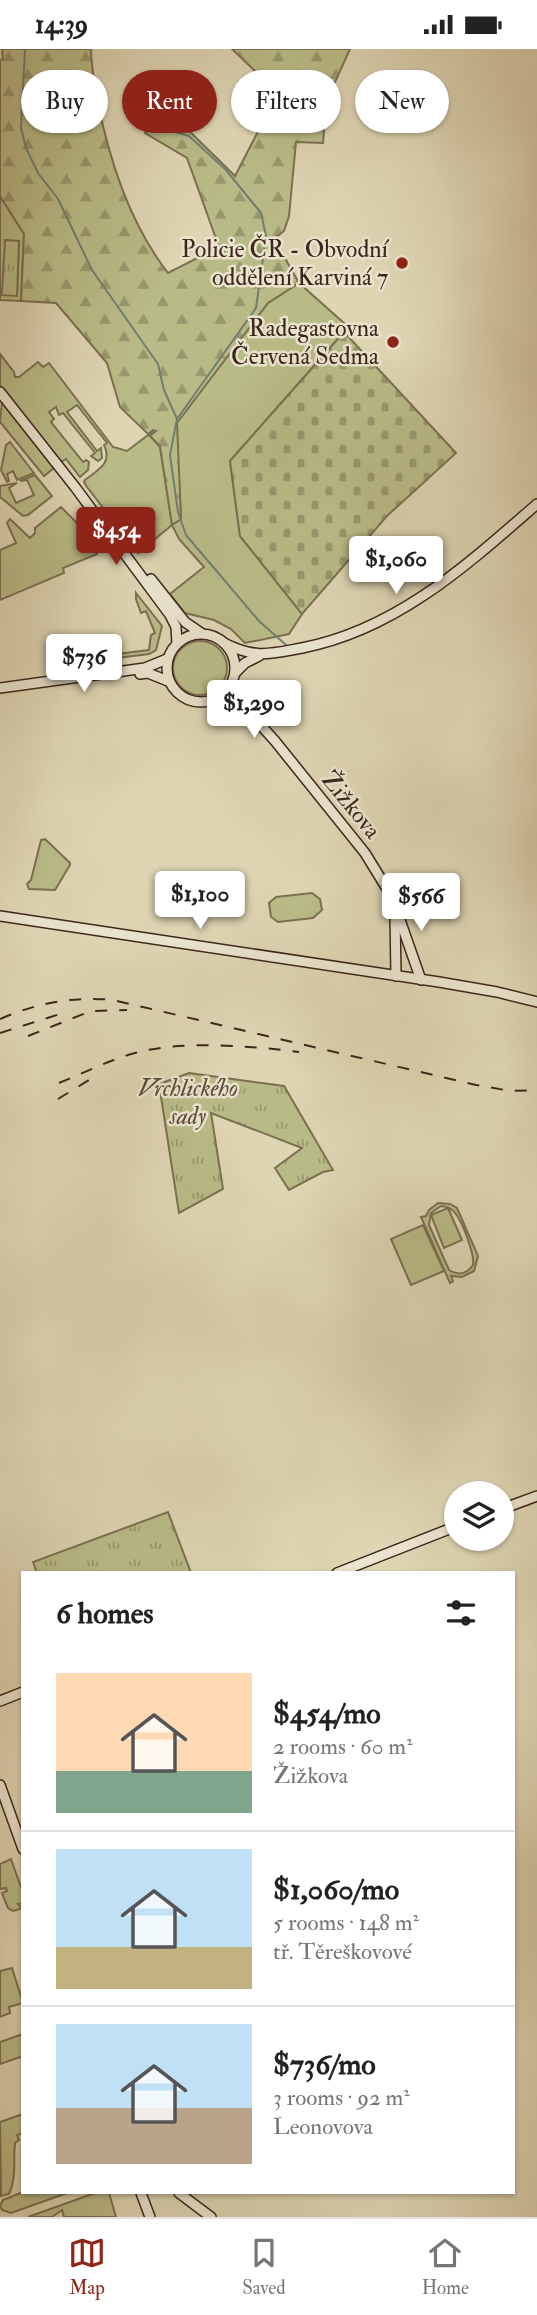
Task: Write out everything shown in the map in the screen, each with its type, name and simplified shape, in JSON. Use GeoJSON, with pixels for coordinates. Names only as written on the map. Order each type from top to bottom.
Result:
{"type":"FeatureCollection","features":[{"type":"Feature","properties":{"kind":"street"},"geometry":{"type":"LineString","coordinates":[[0,392],[170,615],[176,627],[177,643]]}},
{"type":"Feature","properties":{"kind":"street"},"geometry":{"type":"LineString","coordinates":[[75,487],[81,490],[185,622],[196,631],[215,637],[243,652],[260,655]]}},
{"type":"Feature","properties":{"kind":"street"},"geometry":{"type":"LineString","coordinates":[[212,701],[226,692],[235,673],[245,663],[260,655],[320,645],[351,634],[408,607],[476,557],[537,505]]}},
{"type":"Feature","properties":{"kind":"street"},"geometry":{"type":"LineString","coordinates":[[204,634],[185,638],[177,643],[167,659],[168,681],[181,697],[191,702],[212,701],[247,711]]}},
{"type":"Feature","properties":{"kind":"street"},"geometry":{"type":"LineString","coordinates":[[225,643],[231,652],[235,673]]}},
{"type":"Feature","properties":{"kind":"street"},"geometry":{"type":"LineString","coordinates":[[3,687],[145,668],[167,659]]}},
{"type":"Feature","properties":{"kind":"street"},"geometry":{"type":"LineString","coordinates":[[3,687],[148,673],[168,681]]}},
{"type":"Feature","properties":{"kind":"street","name":"Žižkova"},"geometry":{"type":"LineString","coordinates":[[231,685],[237,700],[275,741],[365,853],[392,897],[421,980]]}},
{"type":"Feature","properties":{"kind":"street","name":"Žižkova"},"geometry":{"type":"LineString","coordinates":[[392,897],[396,919],[396,977]]}},
{"type":"Feature","properties":{"kind":"street"},"geometry":{"type":"LineString","coordinates":[[0,916],[497,992],[537,1002]]}},
{"type":"Feature","properties":{"kind":"street"},"geometry":{"type":"LineString","coordinates":[[514,1505],[537,1496]]}},
{"type":"Feature","properties":{"kind":"street"},"geometry":{"type":"LineString","coordinates":[[342,1571],[444,1532]]}},
{"type":"Feature","properties":{"kind":"street"},"geometry":{"type":"LineString","coordinates":[[0,1701],[21,1693]]}},
{"type":"Feature","properties":{"kind":"street"},"geometry":{"type":"LineString","coordinates":[[0,1785],[21,1843]]}},
{"type":"Feature","properties":{"kind":"street"},"geometry":{"type":"LineString","coordinates":[[141,2194],[150,2217]]}},
{"type":"Feature","properties":{"kind":"street"},"geometry":{"type":"LineString","coordinates":[[180,2194],[211,2217]]}},
{"type":"Feature","properties":{"kind":"green space"},"geometry":{"type":"Polygon","coordinates":[[[2,49],[91,49],[92,70],[21,70],[21,133],[105,133],[115,170],[132,213],[168,273],[219,247],[187,158],[145,133],[191,133],[235,176],[257,133],[324,133],[323,143],[296,142],[289,216],[284,231],[274,239],[299,283],[268,303],[177,423],[181,519],[172,525],[160,446],[150,436],[156,431],[148,434],[120,407],[107,363],[56,303],[21,301],[24,234],[0,196],[0,60],[3,59],[2,49]]]}},
{"type":"Feature","properties":{"kind":"green space"},"geometry":{"type":"Polygon","coordinates":[[[232,49],[350,49],[340,70],[254,70],[232,49]]]}},
{"type":"Feature","properties":{"kind":"green space"},"geometry":{"type":"Polygon","coordinates":[[[0,196],[24,234],[21,301],[0,300],[0,295],[17,295],[19,241],[0,292],[0,196]]]}},
{"type":"Feature","properties":{"kind":"green space"},"geometry":{"type":"Polygon","coordinates":[[[5,240],[19,241],[17,296],[0,295],[5,240]]]}},
{"type":"Feature","properties":{"kind":"green space"},"geometry":{"type":"Polygon","coordinates":[[[299,283],[345,324],[344,332],[230,461],[240,536],[302,614],[289,634],[245,643],[231,629],[214,620],[185,613],[170,594],[204,567],[179,539],[172,525],[138,553],[84,482],[105,461],[107,457],[104,445],[107,443],[77,405],[67,412],[97,451],[101,448],[102,458],[98,461],[91,456],[95,453],[63,413],[59,415],[56,407],[49,412],[54,419],[51,422],[83,462],[89,462],[88,470],[80,477],[66,459],[61,462],[0,385],[0,354],[15,377],[19,377],[38,362],[43,367],[49,363],[113,447],[127,451],[152,432],[152,429],[157,431],[150,436],[160,447],[172,524],[181,519],[176,423],[268,303],[299,283]]]}},
{"type":"Feature","properties":{"kind":"green space"},"geometry":{"type":"Polygon","coordinates":[[[344,332],[456,453],[387,516],[302,614],[240,536],[230,461],[344,332]]]}},
{"type":"Feature","properties":{"kind":"green space"},"geometry":{"type":"Polygon","coordinates":[[[2,402],[54,468],[44,476],[0,422],[2,402]]]}},
{"type":"Feature","properties":{"kind":"green space"},"geometry":{"type":"Polygon","coordinates":[[[10,442],[34,473],[17,480],[13,471],[7,474],[7,482],[1,470],[6,445],[10,442]]]}},
{"type":"Feature","properties":{"kind":"green space"},"geometry":{"type":"Polygon","coordinates":[[[35,475],[52,496],[23,516],[0,497],[0,486],[17,483],[9,488],[16,503],[34,495],[27,480],[20,481],[35,475]]]}},
{"type":"Feature","properties":{"kind":"green space"},"geometry":{"type":"Polygon","coordinates":[[[61,507],[98,544],[97,554],[63,568],[64,573],[0,600],[0,550],[16,543],[7,523],[10,519],[30,538],[35,533],[35,528],[61,507]]]}},
{"type":"Feature","properties":{"kind":"green space"},"geometry":{"type":"Polygon","coordinates":[[[136,593],[162,626],[156,650],[149,654],[85,662],[85,658],[149,650],[151,635],[155,633],[146,611],[141,613],[136,593]]]}},
{"type":"Feature","properties":{"kind":"green space"},"geometry":{"type":"Polygon","coordinates":[[[200,641],[219,649],[227,668],[219,687],[200,695],[181,687],[173,668],[181,649],[200,641]]]}},
{"type":"Feature","properties":{"kind":"green space"},"geometry":{"type":"Polygon","coordinates":[[[45,839],[70,865],[55,890],[29,889],[27,884],[31,880],[41,840],[45,839]]]}},
{"type":"Feature","properties":{"kind":"green space"},"geometry":{"type":"Polygon","coordinates":[[[312,893],[320,899],[322,910],[313,918],[278,922],[271,917],[269,903],[276,897],[312,893]]]}},
{"type":"Feature","properties":{"kind":"green space","name":"Vrchlického sady"},"geometry":{"type":"Polygon","coordinates":[[[189,1073],[284,1086],[333,1170],[323,1172],[289,1190],[275,1168],[302,1148],[211,1113],[223,1189],[179,1213],[159,1084],[189,1073]]]}},
{"type":"Feature","properties":{"kind":"green space"},"geometry":{"type":"Polygon","coordinates":[[[438,1203],[457,1208],[478,1256],[474,1271],[462,1277],[451,1276],[453,1281],[450,1283],[421,1217],[426,1216],[438,1203]],[[441,1206],[431,1213],[429,1225],[449,1270],[462,1273],[473,1265],[470,1245],[456,1214],[441,1206]]]}},
{"type":"Feature","properties":{"kind":"green space"},"geometry":{"type":"Polygon","coordinates":[[[448,1208],[462,1240],[444,1248],[431,1215],[448,1208]]]}},
{"type":"Feature","properties":{"kind":"green space"},"geometry":{"type":"Polygon","coordinates":[[[423,1225],[444,1271],[411,1285],[391,1239],[423,1225]]]}},
{"type":"Feature","properties":{"kind":"green space"},"geometry":{"type":"Polygon","coordinates":[[[168,1512],[190,1571],[36,1571],[33,1562],[168,1512]]]}},
{"type":"Feature","properties":{"kind":"green space"},"geometry":{"type":"Polygon","coordinates":[[[11,1859],[21,1887],[21,1903],[18,1904],[21,1909],[13,1911],[8,1908],[2,1893],[7,1891],[6,1888],[0,1887],[0,1864],[11,1859]]]}},
{"type":"Feature","properties":{"kind":"green space"},"geometry":{"type":"Polygon","coordinates":[[[12,1968],[21,2004],[9,2007],[10,2013],[0,2017],[0,1971],[12,1968]]]}},
{"type":"Feature","properties":{"kind":"green space"},"geometry":{"type":"Polygon","coordinates":[[[21,2035],[21,2057],[0,2064],[0,2042],[21,2035]]]}},
{"type":"Feature","properties":{"kind":"green space"},"geometry":{"type":"Polygon","coordinates":[[[21,2115],[21,2134],[17,2135],[19,2140],[15,2143],[11,2188],[9,2194],[1,2196],[0,2122],[21,2115]]]}},
{"type":"Feature","properties":{"kind":"green space"},"geometry":{"type":"Polygon","coordinates":[[[21,2193],[64,2194],[11,2213],[2,2210],[0,2206],[3,2200],[21,2193]]]}},
{"type":"Feature","properties":{"kind":"green space"},"geometry":{"type":"Polygon","coordinates":[[[92,2194],[109,2194],[116,2217],[64,2217],[62,2210],[52,2217],[28,2217],[92,2194]]]}},
{"type":"Feature","properties":{"kind":"waterway"},"geometry":{"type":"LineString","coordinates":[[25,49],[21,128],[26,148],[38,173],[58,199],[92,270],[158,364],[164,390],[177,419]]}},
{"type":"Feature","properties":{"kind":"waterway"},"geometry":{"type":"LineString","coordinates":[[179,133],[189,136],[226,170],[261,213],[266,236],[256,308],[177,419],[170,455],[178,512],[186,535],[259,621],[286,645]]}},
{"type":"Feature","properties":{"kind":"railway"},"geometry":{"type":"LineString","coordinates":[[0,1019],[55,1002],[113,1000],[476,1085],[511,1091],[537,1090]]}},
{"type":"Feature","properties":{"kind":"railway"},"geometry":{"type":"LineString","coordinates":[[28,1036],[91,1011],[127,1010]]}},
{"type":"Feature","properties":{"kind":"railway"},"geometry":{"type":"LineString","coordinates":[[0,1033],[60,1014]]}},
{"type":"Feature","properties":{"kind":"railway"},"geometry":{"type":"LineString","coordinates":[[59,1083],[116,1059],[154,1049],[217,1045],[299,1052]]}},
{"type":"Feature","properties":{"kind":"railway"},"geometry":{"type":"LineString","coordinates":[[58,1099],[94,1077]]}},
{"type":"Feature","properties":{"kind":"place","name":"Policie ČR - Obvodní oddělení Karviná 7"},"geometry":{"type":"Point","coordinates":[402,263]}},
{"type":"Feature","properties":{"kind":"place","name":"Radegastovna Červená Sedma"},"geometry":{"type":"Point","coordinates":[393,342]}}]}
